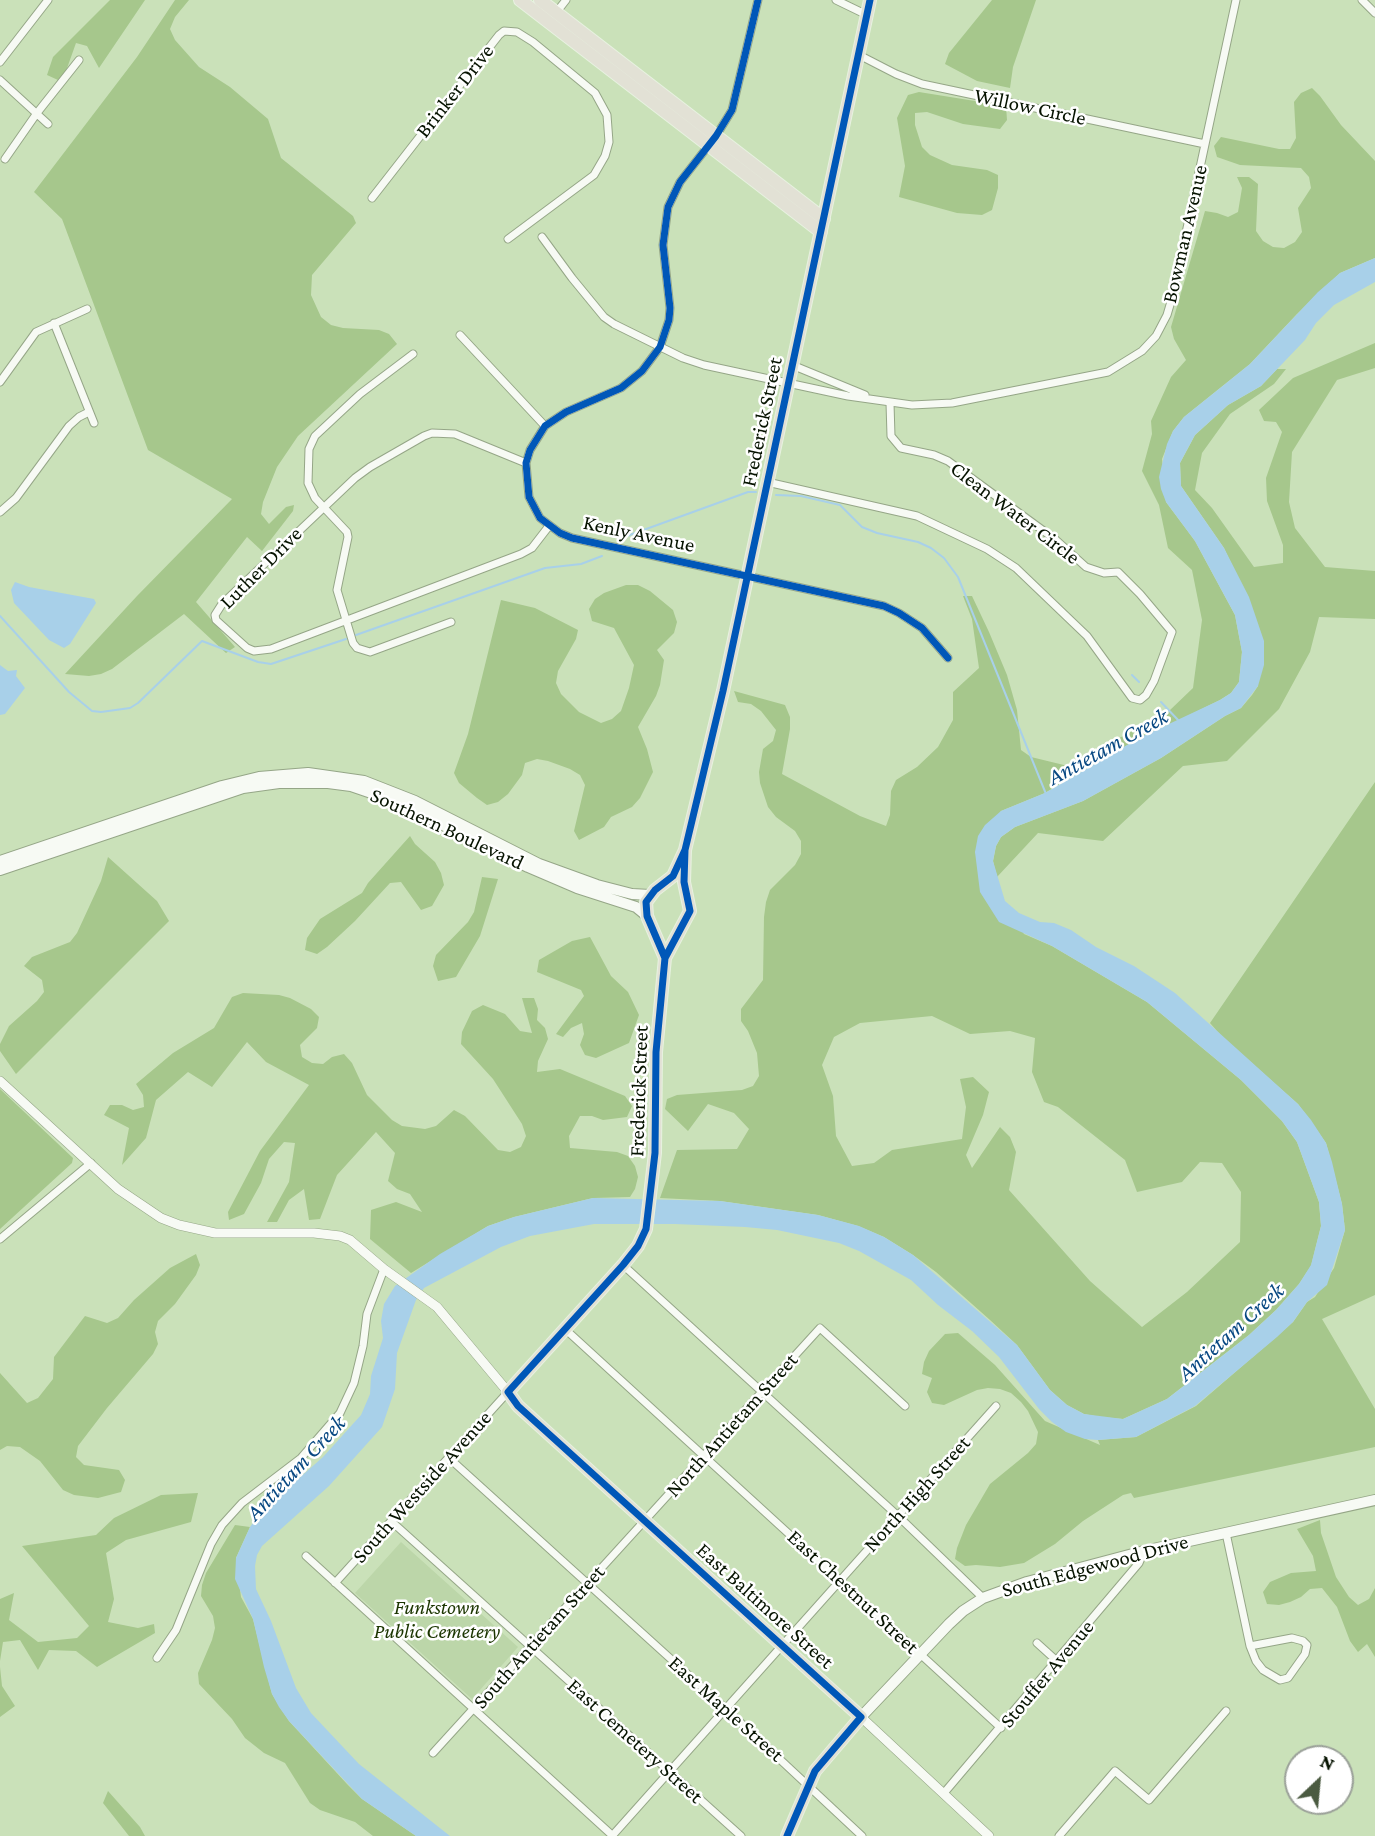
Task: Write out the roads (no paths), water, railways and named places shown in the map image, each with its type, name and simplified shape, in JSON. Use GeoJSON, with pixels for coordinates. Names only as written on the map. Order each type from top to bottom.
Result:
{"type":"FeatureCollection","features":[{"type":"Feature","properties":{"kind":"main road"},"geometry":{"type":"LineString","coordinates":[[520,0],[552,17],[712,141],[824,219]]}},
{"type":"Feature","properties":{"kind":"main road"},"geometry":{"type":"LineString","coordinates":[[540,0],[552,17]]}},
{"type":"Feature","properties":{"kind":"main road","name":"Frederick Street"},"geometry":{"type":"LineString","coordinates":[[687,897],[683,872],[685,850],[748,576],[870,0]]}},
{"type":"Feature","properties":{"kind":"main road"},"geometry":{"type":"LineString","coordinates":[[712,141],[754,181],[821,232]]}},
{"type":"Feature","properties":{"kind":"main road"},"geometry":{"type":"LineString","coordinates":[[754,181],[761,178],[785,196],[794,196]]}},
{"type":"Feature","properties":{"kind":"main road","name":"Southern Boulevard"},"geometry":{"type":"LineString","coordinates":[[0,861],[240,781],[294,773],[323,773],[364,781],[415,801],[520,855],[572,877],[632,894],[650,895]]}},
{"type":"Feature","properties":{"kind":"main road","name":"Southern Boulevard"},"geometry":{"type":"LineString","coordinates":[[0,870],[243,788],[288,782],[328,783],[351,786],[392,800],[527,867],[577,888],[636,907],[649,919]]}},
{"type":"Feature","properties":{"kind":"main road","name":"Frederick Street"},"geometry":{"type":"LineString","coordinates":[[662,887],[673,876],[685,850]]}},
{"type":"Feature","properties":{"kind":"main road"},"geometry":{"type":"LineString","coordinates":[[662,887],[676,887],[687,897],[690,911],[684,924],[667,930],[649,919],[646,909],[650,895],[662,887]]}},
{"type":"Feature","properties":{"kind":"main road","name":"Frederick Street"},"geometry":{"type":"LineString","coordinates":[[649,919],[665,958]]}},
{"type":"Feature","properties":{"kind":"main road","name":"Frederick Street"},"geometry":{"type":"LineString","coordinates":[[623,1265],[638,1246],[646,1229],[653,1184],[657,1032],[665,958],[684,924]]}},
{"type":"Feature","properties":{"kind":"main road"},"geometry":{"type":"LineString","coordinates":[[508,1392],[623,1265]]}},
{"type":"Feature","properties":{"kind":"main road","name":"East Baltimore Street"},"geometry":{"type":"LineString","coordinates":[[508,1392],[518,1406],[861,1717]]}},
{"type":"Feature","properties":{"kind":"main road","name":"South Edgewood Drive"},"geometry":{"type":"LineString","coordinates":[[861,1717],[963,1611],[983,1598],[1014,1586],[1144,1551],[1375,1500]]}},
{"type":"Feature","properties":{"kind":"main road"},"geometry":{"type":"LineString","coordinates":[[787,1836],[809,1784],[823,1760],[861,1717]]}},
{"type":"Feature","properties":{"kind":"street"},"geometry":{"type":"LineString","coordinates":[[0,62],[48,0]]}},
{"type":"Feature","properties":{"kind":"street"},"geometry":{"type":"LineString","coordinates":[[552,17],[566,0]]}},
{"type":"Feature","properties":{"kind":"street"},"geometry":{"type":"LineString","coordinates":[[549,526],[540,518],[526,487],[526,463],[530,450],[545,426],[566,412],[621,388],[642,371],[660,347],[670,309],[663,245],[668,208],[680,182],[732,110],[758,0]]}},
{"type":"Feature","properties":{"kind":"street"},"geometry":{"type":"LineString","coordinates":[[836,0],[867,15]]}},
{"type":"Feature","properties":{"kind":"street","name":"Bowman Avenue"},"geometry":{"type":"LineString","coordinates":[[542,237],[604,317],[691,361],[888,403],[912,405],[942,404],[1108,372],[1142,351],[1156,335],[1167,315],[1236,0]]}},
{"type":"Feature","properties":{"kind":"street"},"geometry":{"type":"LineString","coordinates":[[1362,0],[1375,13]]}},
{"type":"Feature","properties":{"kind":"street","name":"Brinker Drive"},"geometry":{"type":"LineString","coordinates":[[372,198],[499,35],[504,32],[517,32],[595,93],[607,115],[609,142],[606,156],[594,175],[508,239]]}},
{"type":"Feature","properties":{"kind":"street","name":"Willow Circle"},"geometry":{"type":"LineString","coordinates":[[859,55],[895,75],[922,83],[1205,144]]}},
{"type":"Feature","properties":{"kind":"street"},"geometry":{"type":"LineString","coordinates":[[5,159],[79,60]]}},
{"type":"Feature","properties":{"kind":"street"},"geometry":{"type":"LineString","coordinates":[[0,80],[48,124]]}},
{"type":"Feature","properties":{"kind":"street"},"geometry":{"type":"LineString","coordinates":[[0,382],[36,332],[87,309]]}},
{"type":"Feature","properties":{"kind":"street"},"geometry":{"type":"LineString","coordinates":[[54,323],[94,423]]}},
{"type":"Feature","properties":{"kind":"street"},"geometry":{"type":"LineString","coordinates":[[460,335],[545,426]]}},
{"type":"Feature","properties":{"kind":"street"},"geometry":{"type":"LineString","coordinates":[[413,354],[360,394],[311,442],[307,483],[323,508],[347,532],[337,590],[352,643],[363,652],[370,652],[451,622]]}},
{"type":"Feature","properties":{"kind":"street"},"geometry":{"type":"LineString","coordinates":[[792,365],[888,403]]}},
{"type":"Feature","properties":{"kind":"street","name":"Clean Water Circle"},"geometry":{"type":"LineString","coordinates":[[767,482],[917,516],[987,549],[1016,568],[1087,636],[1132,698],[1140,700],[1146,695],[1172,632],[1140,594],[1118,572],[1104,573],[1086,567],[1056,540],[948,461],[901,448],[891,436],[888,403]]}},
{"type":"Feature","properties":{"kind":"street"},"geometry":{"type":"LineString","coordinates":[[1,514],[75,420],[89,412]]}},
{"type":"Feature","properties":{"kind":"street","name":"Luther Drive"},"geometry":{"type":"LineString","coordinates":[[526,463],[466,437],[445,432],[432,433],[416,440],[370,467],[323,508],[222,604],[215,615],[216,620],[247,649],[261,651],[522,554],[537,542],[549,526]]}},
{"type":"Feature","properties":{"kind":"street","name":"Kenly Avenue"},"geometry":{"type":"LineString","coordinates":[[549,526],[572,538],[884,606],[899,612],[922,628],[948,658]]}},
{"type":"Feature","properties":{"kind":"street"},"geometry":{"type":"LineString","coordinates":[[0,1081],[132,1200],[161,1218],[215,1233],[314,1233],[340,1236],[360,1247],[444,1314],[508,1392]]}},
{"type":"Feature","properties":{"kind":"street"},"geometry":{"type":"LineString","coordinates":[[0,1239],[90,1163]]}},
{"type":"Feature","properties":{"kind":"street"},"geometry":{"type":"LineString","coordinates":[[623,1265],[898,1516],[983,1598]]}},
{"type":"Feature","properties":{"kind":"street"},"geometry":{"type":"LineString","coordinates":[[157,1658],[176,1630],[211,1544],[222,1525],[242,1503],[301,1458],[340,1413],[354,1383],[367,1314],[387,1271]]}},
{"type":"Feature","properties":{"kind":"street","name":"North Antietam Street"},"geometry":{"type":"LineString","coordinates":[[645,1521],[820,1328],[905,1406]]}},
{"type":"Feature","properties":{"kind":"street","name":"East Chestnut Street"},"geometry":{"type":"LineString","coordinates":[[565,1329],[1001,1728]]}},
{"type":"Feature","properties":{"kind":"street","name":"South Westside Avenue"},"geometry":{"type":"LineString","coordinates":[[335,1583],[508,1392]]}},
{"type":"Feature","properties":{"kind":"street","name":"North High Street"},"geometry":{"type":"LineString","coordinates":[[613,1836],[996,1406]]}},
{"type":"Feature","properties":{"kind":"street","name":"East Maple Street"},"geometry":{"type":"LineString","coordinates":[[449,1458],[809,1784],[862,1836]]}},
{"type":"Feature","properties":{"kind":"street","name":"East Cemetery Street"},"geometry":{"type":"LineString","coordinates":[[391,1521],[741,1836]]}},
{"type":"Feature","properties":{"kind":"street","name":"South Antietam Street"},"geometry":{"type":"LineString","coordinates":[[433,1753],[645,1521]]}},
{"type":"Feature","properties":{"kind":"street"},"geometry":{"type":"LineString","coordinates":[[1226,1533],[1250,1646],[1256,1661],[1269,1676],[1280,1681],[1288,1678],[1305,1654],[1307,1645],[1292,1638],[1250,1646]]}},
{"type":"Feature","properties":{"kind":"street","name":"Stouffer Avenue"},"geometry":{"type":"LineString","coordinates":[[944,1793],[1058,1662],[1139,1563],[1144,1551]]}},
{"type":"Feature","properties":{"kind":"street"},"geometry":{"type":"LineString","coordinates":[[306,1556],[613,1836]]}},
{"type":"Feature","properties":{"kind":"street"},"geometry":{"type":"LineString","coordinates":[[1037,1643],[1058,1662]]}},
{"type":"Feature","properties":{"kind":"street"},"geometry":{"type":"LineString","coordinates":[[1059,1836],[1115,1771],[1149,1801],[1226,1711]]}},
{"type":"Feature","properties":{"kind":"street","name":"East Baltimore Street"},"geometry":{"type":"LineString","coordinates":[[861,1717],[989,1836]]}},
{"type":"Feature","properties":{"kind":"water","name":"Antietam Creek"},"geometry":{"type":"Polygon","coordinates":[[[1375,258],[1375,282],[1334,305],[1261,386],[1228,405],[1195,435],[1180,463],[1181,486],[1224,548],[1249,597],[1264,641],[1264,665],[1258,686],[1241,708],[1161,758],[1083,801],[1015,827],[1001,837],[993,861],[1005,901],[1019,913],[1071,930],[1175,993],[1298,1104],[1311,1120],[1326,1143],[1332,1162],[1345,1230],[1327,1285],[1307,1302],[1293,1322],[1277,1337],[1195,1406],[1136,1437],[1098,1440],[1085,1439],[1066,1432],[1052,1422],[999,1357],[911,1280],[839,1243],[777,1230],[745,1227],[594,1224],[530,1236],[501,1247],[424,1288],[416,1300],[397,1353],[395,1389],[382,1427],[329,1486],[262,1546],[255,1566],[256,1589],[296,1688],[311,1713],[359,1764],[450,1836],[416,1836],[362,1799],[279,1707],[264,1667],[253,1619],[235,1579],[236,1558],[250,1527],[261,1512],[323,1457],[361,1415],[370,1394],[371,1376],[383,1338],[381,1321],[384,1304],[395,1286],[440,1254],[488,1226],[593,1198],[720,1201],[818,1215],[859,1226],[884,1237],[913,1255],[1017,1345],[1050,1390],[1067,1405],[1084,1414],[1123,1419],[1167,1399],[1249,1335],[1276,1310],[1299,1284],[1311,1265],[1321,1226],[1319,1202],[1297,1142],[1282,1121],[1241,1080],[1147,1002],[1052,946],[999,922],[980,892],[975,852],[978,836],[985,825],[1001,811],[1045,793],[1139,738],[1220,700],[1231,693],[1239,682],[1242,652],[1235,615],[1195,541],[1166,502],[1161,489],[1159,477],[1167,444],[1184,417],[1250,364],[1318,292],[1340,273],[1375,258]]]}},
{"type":"Feature","properties":{"kind":"water"},"geometry":{"type":"Polygon","coordinates":[[[15,582],[94,599],[96,603],[70,644],[64,648],[49,640],[14,603],[11,590],[15,582]]]}},
{"type":"Feature","properties":{"kind":"water"},"geometry":{"type":"Polygon","coordinates":[[[0,665],[8,671],[17,670],[16,676],[25,688],[5,714],[0,715],[0,665]]]}},
{"type":"Feature","properties":{"kind":"waterway"},"geometry":{"type":"LineString","coordinates":[[627,536],[748,492],[756,492]]}},
{"type":"Feature","properties":{"kind":"waterway"},"geometry":{"type":"LineString","coordinates":[[776,495],[801,496],[840,505],[862,527],[918,542],[944,558],[958,577],[1046,794]]}},
{"type":"Feature","properties":{"kind":"waterway"},"geometry":{"type":"LineString","coordinates":[[356,635],[545,568],[581,564],[602,556]]}},
{"type":"Feature","properties":{"kind":"waterway"},"geometry":{"type":"LineString","coordinates":[[0,616],[69,692],[92,711],[101,712],[130,708],[138,703],[202,641],[258,662],[271,664],[346,639]]}},
{"type":"Feature","properties":{"kind":"waterway"},"geometry":{"type":"LineString","coordinates":[[1132,675],[1139,682]]}},
{"type":"Feature","properties":{"kind":"waterway"},"geometry":{"type":"LineString","coordinates":[[1161,702],[1179,721]]}},
{"type":"Feature","properties":{"kind":"park label","name":"Funkstown Public Cemetery"},"geometry":{"type":"Point","coordinates":[437,1620]}}]}
